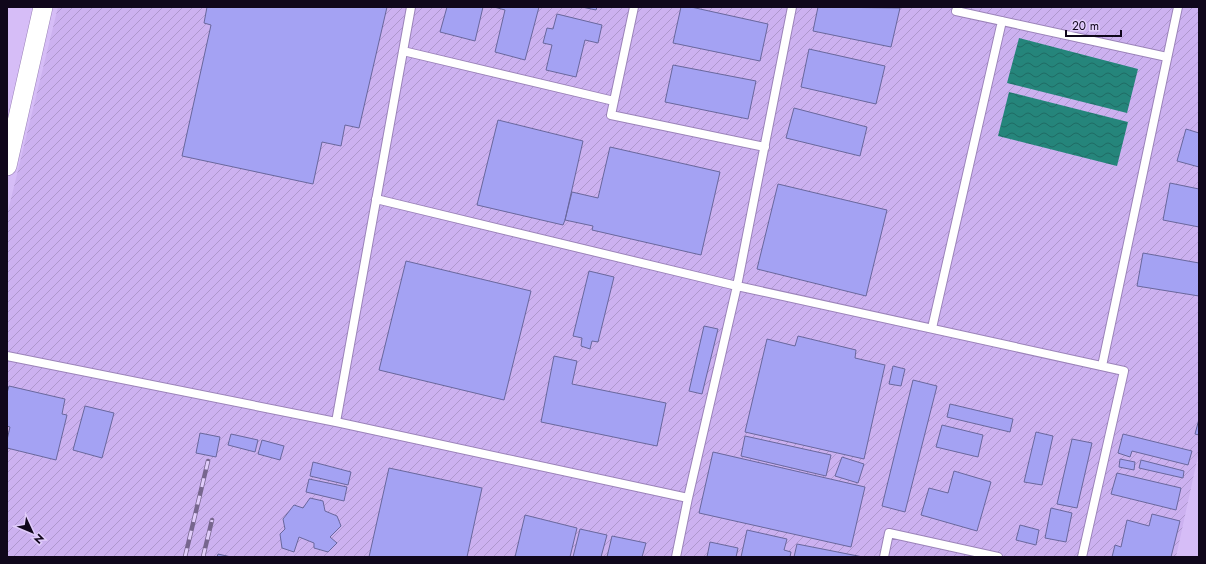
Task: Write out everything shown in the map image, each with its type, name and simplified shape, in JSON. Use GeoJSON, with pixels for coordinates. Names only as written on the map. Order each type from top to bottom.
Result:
{"type":"FeatureCollection","features":[{"type":"Feature","properties":{"kind":"street"},"geometry":{"type":"LineString","coordinates":[[7,166],[43,7]]}},
{"type":"Feature","properties":{"kind":"lane"},"geometry":{"type":"LineString","coordinates":[[336,422],[411,7]]}},
{"type":"Feature","properties":{"kind":"lane"},"geometry":{"type":"LineString","coordinates":[[634,7],[611,115],[765,147]]}},
{"type":"Feature","properties":{"kind":"lane"},"geometry":{"type":"LineString","coordinates":[[676,557],[688,498],[738,286],[792,7]]}},
{"type":"Feature","properties":{"kind":"lane"},"geometry":{"type":"LineString","coordinates":[[1102,366],[1178,7]]}},
{"type":"Feature","properties":{"kind":"lane"},"geometry":{"type":"LineString","coordinates":[[956,11],[1167,57]]}},
{"type":"Feature","properties":{"kind":"lane"},"geometry":{"type":"LineString","coordinates":[[932,328],[1002,21]]}},
{"type":"Feature","properties":{"kind":"lane"},"geometry":{"type":"LineString","coordinates":[[403,51],[614,101]]}},
{"type":"Feature","properties":{"kind":"lane"},"geometry":{"type":"LineString","coordinates":[[376,199],[738,286],[1124,371],[1082,557]]}},
{"type":"Feature","properties":{"kind":"lane"},"geometry":{"type":"LineString","coordinates":[[7,356],[336,422],[688,498]]}},
{"type":"Feature","properties":{"kind":"lane"},"geometry":{"type":"LineString","coordinates":[[884,557],[890,533],[998,557]]}},
{"type":"Feature","properties":{"kind":"shaded area"},"geometry":{"type":"Polygon","coordinates":[[[58,7],[1199,7],[1199,451],[1176,557],[7,557],[7,215],[58,7]]]}},
{"type":"Feature","properties":{"kind":"water"},"geometry":{"type":"Polygon","coordinates":[[[1019,38],[1138,69],[1127,113],[1007,83],[1019,38]]]}},
{"type":"Feature","properties":{"kind":"water"},"geometry":{"type":"Polygon","coordinates":[[[1009,92],[1128,122],[1117,166],[998,136],[1009,92]]]}},
{"type":"Feature","properties":{"kind":"building"},"geometry":{"type":"Polygon","coordinates":[[[207,7],[387,7],[359,128],[345,125],[341,146],[322,142],[313,184],[182,156],[211,25],[204,23],[207,7]]]}},
{"type":"Feature","properties":{"kind":"building"},"geometry":{"type":"Polygon","coordinates":[[[447,7],[483,7],[475,41],[440,32],[447,7]]]}},
{"type":"Feature","properties":{"kind":"building"},"geometry":{"type":"Polygon","coordinates":[[[494,7],[539,7],[525,60],[495,52],[505,10],[494,7]]]}},
{"type":"Feature","properties":{"kind":"building"},"geometry":{"type":"Polygon","coordinates":[[[582,7],[597,7],[596,10],[582,7]]]}},
{"type":"Feature","properties":{"kind":"building"},"geometry":{"type":"Polygon","coordinates":[[[681,7],[691,7],[768,24],[760,61],[673,43],[681,7]]]}},
{"type":"Feature","properties":{"kind":"building"},"geometry":{"type":"Polygon","coordinates":[[[818,7],[900,8],[891,47],[813,31],[818,7]]]}},
{"type":"Feature","properties":{"kind":"building"},"geometry":{"type":"Polygon","coordinates":[[[557,14],[602,25],[598,43],[585,40],[576,77],[546,70],[552,45],[543,43],[547,28],[553,29],[557,14]]]}},
{"type":"Feature","properties":{"kind":"building"},"geometry":{"type":"Polygon","coordinates":[[[809,49],[885,66],[876,104],[801,87],[809,49]]]}},
{"type":"Feature","properties":{"kind":"building"},"geometry":{"type":"Polygon","coordinates":[[[673,65],[756,81],[748,119],[665,102],[673,65]]]}},
{"type":"Feature","properties":{"kind":"building"},"geometry":{"type":"Polygon","coordinates":[[[794,108],[867,127],[860,156],[786,138],[794,108]]]}},
{"type":"Feature","properties":{"kind":"building"},"geometry":{"type":"Polygon","coordinates":[[[498,120],[583,141],[563,225],[477,205],[498,120]]]}},
{"type":"Feature","properties":{"kind":"building"},"geometry":{"type":"Polygon","coordinates":[[[1186,129],[1199,133],[1199,167],[1177,161],[1186,129]]]}},
{"type":"Feature","properties":{"kind":"building"},"geometry":{"type":"Polygon","coordinates":[[[610,147],[720,172],[701,255],[592,230],[593,226],[565,220],[572,192],[598,198],[610,147]]]}},
{"type":"Feature","properties":{"kind":"building"},"geometry":{"type":"Polygon","coordinates":[[[1170,183],[1199,189],[1199,227],[1163,220],[1170,183]]]}},
{"type":"Feature","properties":{"kind":"building"},"geometry":{"type":"Polygon","coordinates":[[[778,184],[887,210],[866,296],[757,269],[778,184]]]}},
{"type":"Feature","properties":{"kind":"building"},"geometry":{"type":"Polygon","coordinates":[[[1143,253],[1199,263],[1199,296],[1137,286],[1143,253]]]}},
{"type":"Feature","properties":{"kind":"building"},"geometry":{"type":"Polygon","coordinates":[[[406,261],[531,291],[504,400],[379,370],[406,261]]]}},
{"type":"Feature","properties":{"kind":"building"},"geometry":{"type":"Polygon","coordinates":[[[589,271],[614,277],[598,342],[592,341],[590,349],[581,346],[582,338],[573,336],[589,271]]]}},
{"type":"Feature","properties":{"kind":"building"},"geometry":{"type":"Polygon","coordinates":[[[704,326],[718,329],[702,394],[689,391],[704,326]]]}},
{"type":"Feature","properties":{"kind":"building"},"geometry":{"type":"Polygon","coordinates":[[[798,336],[856,350],[855,358],[885,365],[864,459],[745,432],[767,339],[795,346],[798,336]]]}},
{"type":"Feature","properties":{"kind":"building"},"geometry":{"type":"Polygon","coordinates":[[[554,356],[577,361],[572,384],[666,403],[657,446],[541,422],[554,356]]]}},
{"type":"Feature","properties":{"kind":"building"},"geometry":{"type":"Polygon","coordinates":[[[893,366],[905,369],[901,386],[889,384],[893,366]]]}},
{"type":"Feature","properties":{"kind":"building"},"geometry":{"type":"Polygon","coordinates":[[[913,380],[937,386],[905,512],[882,506],[913,380]]]}},
{"type":"Feature","properties":{"kind":"building"},"geometry":{"type":"Polygon","coordinates":[[[9,386],[65,399],[62,414],[67,415],[56,460],[7,448],[10,427],[7,426],[7,393],[9,386]]]}},
{"type":"Feature","properties":{"kind":"building"},"geometry":{"type":"Polygon","coordinates":[[[950,404],[1013,419],[1010,432],[947,417],[950,404]]]}},
{"type":"Feature","properties":{"kind":"building"},"geometry":{"type":"Polygon","coordinates":[[[85,406],[114,413],[102,458],[73,450],[85,406]]]}},
{"type":"Feature","properties":{"kind":"building"},"geometry":{"type":"Polygon","coordinates":[[[1199,419],[1199,435],[1195,434],[1199,419]]]}},
{"type":"Feature","properties":{"kind":"building"},"geometry":{"type":"Polygon","coordinates":[[[942,425],[983,435],[978,457],[936,447],[942,425]]]}},
{"type":"Feature","properties":{"kind":"building"},"geometry":{"type":"Polygon","coordinates":[[[1036,432],[1053,436],[1042,485],[1024,482],[1036,432]]]}},
{"type":"Feature","properties":{"kind":"building"},"geometry":{"type":"Polygon","coordinates":[[[200,433],[220,437],[216,457],[196,453],[200,433]]]}},
{"type":"Feature","properties":{"kind":"building"},"geometry":{"type":"Polygon","coordinates":[[[231,434],[258,440],[255,452],[228,445],[231,434]]]}},
{"type":"Feature","properties":{"kind":"building"},"geometry":{"type":"Polygon","coordinates":[[[1123,434],[1192,451],[1188,465],[1132,451],[1130,457],[1118,453],[1123,434]]]}},
{"type":"Feature","properties":{"kind":"building"},"geometry":{"type":"Polygon","coordinates":[[[745,436],[831,455],[826,476],[741,456],[745,436]]]}},
{"type":"Feature","properties":{"kind":"building"},"geometry":{"type":"Polygon","coordinates":[[[1072,439],[1092,443],[1077,508],[1057,504],[1072,439]]]}},
{"type":"Feature","properties":{"kind":"building"},"geometry":{"type":"Polygon","coordinates":[[[262,440],[284,446],[280,460],[258,454],[262,440]]]}},
{"type":"Feature","properties":{"kind":"building"},"geometry":{"type":"Polygon","coordinates":[[[713,452],[865,487],[851,547],[699,513],[713,452]]]}},
{"type":"Feature","properties":{"kind":"building"},"geometry":{"type":"Polygon","coordinates":[[[842,457],[864,464],[858,483],[835,476],[842,457]]]}},
{"type":"Feature","properties":{"kind":"building"},"geometry":{"type":"Polygon","coordinates":[[[1120,459],[1135,462],[1134,470],[1119,467],[1120,459]]]}},
{"type":"Feature","properties":{"kind":"building"},"geometry":{"type":"Polygon","coordinates":[[[1141,460],[1184,471],[1183,478],[1139,468],[1141,460]]]}},
{"type":"Feature","properties":{"kind":"building"},"geometry":{"type":"Polygon","coordinates":[[[313,462],[351,472],[348,485],[310,476],[313,462]]]}},
{"type":"Feature","properties":{"kind":"building"},"geometry":{"type":"Polygon","coordinates":[[[389,468],[482,488],[467,557],[369,557],[389,468]]]}},
{"type":"Feature","properties":{"kind":"building"},"geometry":{"type":"Polygon","coordinates":[[[954,471],[991,482],[977,531],[921,515],[929,488],[948,493],[954,471]]]}},
{"type":"Feature","properties":{"kind":"building"},"geometry":{"type":"Polygon","coordinates":[[[1117,473],[1181,488],[1176,510],[1111,494],[1117,473]]]}},
{"type":"Feature","properties":{"kind":"building"},"geometry":{"type":"Polygon","coordinates":[[[309,479],[347,487],[344,501],[306,492],[309,479]]]}},
{"type":"Feature","properties":{"kind":"building"},"geometry":{"type":"Polygon","coordinates":[[[310,498],[323,501],[325,511],[337,516],[341,526],[330,537],[337,543],[328,552],[314,548],[314,543],[299,537],[294,552],[282,548],[280,534],[285,529],[283,519],[294,505],[303,508],[310,498]]]}},
{"type":"Feature","properties":{"kind":"building"},"geometry":{"type":"Polygon","coordinates":[[[1051,508],[1072,513],[1066,542],[1045,538],[1051,508]]]}},
{"type":"Feature","properties":{"kind":"building"},"geometry":{"type":"Polygon","coordinates":[[[1152,514],[1180,521],[1171,557],[1112,557],[1115,545],[1121,547],[1127,520],[1149,526],[1152,514]]]}},
{"type":"Feature","properties":{"kind":"building"},"geometry":{"type":"Polygon","coordinates":[[[525,515],[577,528],[570,557],[515,557],[525,515]]]}},
{"type":"Feature","properties":{"kind":"building"},"geometry":{"type":"Polygon","coordinates":[[[1020,525],[1039,530],[1036,545],[1016,540],[1020,525]]]}},
{"type":"Feature","properties":{"kind":"building"},"geometry":{"type":"Polygon","coordinates":[[[580,529],[607,535],[601,557],[573,557],[580,529]]]}},
{"type":"Feature","properties":{"kind":"building"},"geometry":{"type":"Polygon","coordinates":[[[747,530],[787,539],[784,550],[791,552],[790,557],[741,557],[747,530]]]}},
{"type":"Feature","properties":{"kind":"building"},"geometry":{"type":"Polygon","coordinates":[[[612,536],[646,543],[642,557],[607,557],[612,536]]]}},
{"type":"Feature","properties":{"kind":"building"},"geometry":{"type":"Polygon","coordinates":[[[710,542],[738,548],[736,557],[707,557],[710,542]]]}},
{"type":"Feature","properties":{"kind":"building"},"geometry":{"type":"Polygon","coordinates":[[[797,544],[863,557],[794,557],[797,544]]]}},
{"type":"Feature","properties":{"kind":"building"},"geometry":{"type":"Polygon","coordinates":[[[218,554],[231,557],[217,557],[218,554]]]}},
{"type":"Feature","properties":{"kind":"railway"},"geometry":{"type":"LineString","coordinates":[[185,557],[208,461]]}},
{"type":"Feature","properties":{"kind":"railway"},"geometry":{"type":"LineString","coordinates":[[203,557],[212,520]]}}]}
